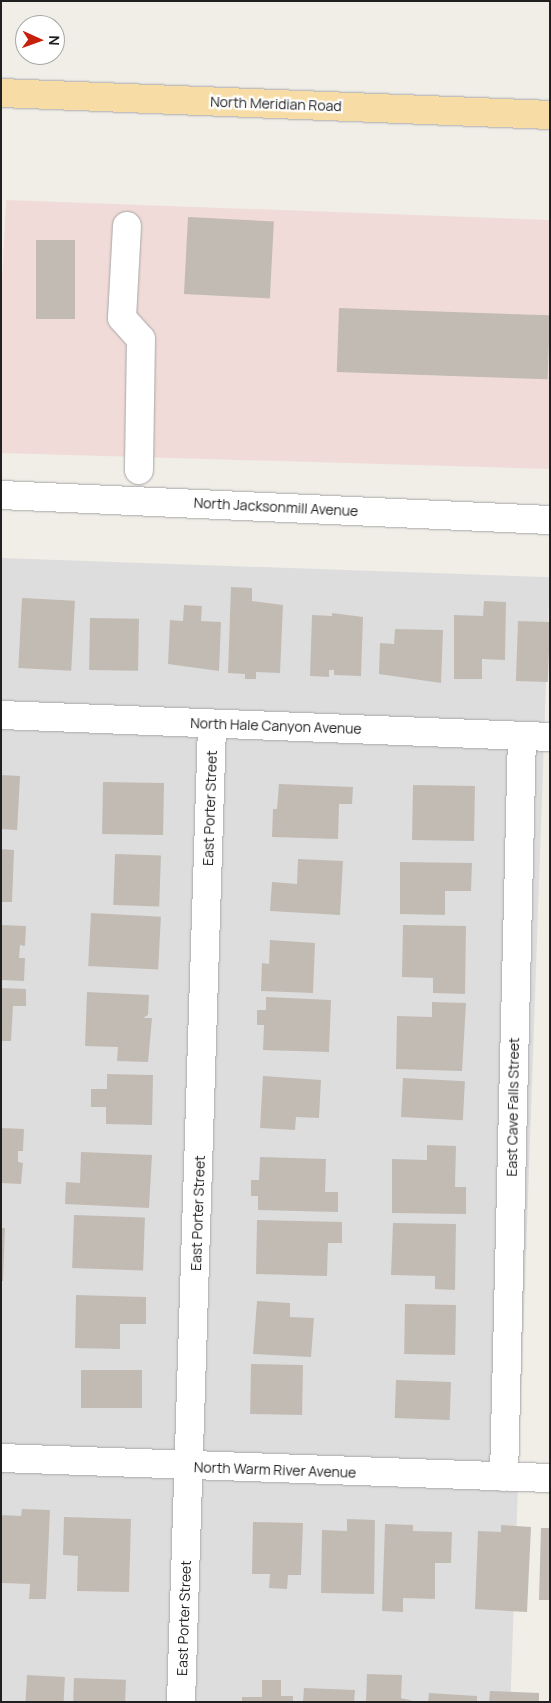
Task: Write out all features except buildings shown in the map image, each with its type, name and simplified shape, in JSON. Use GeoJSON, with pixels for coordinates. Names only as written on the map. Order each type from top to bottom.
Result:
{"type":"FeatureCollection","features":[{"type":"Feature","properties":{"kind":"main road","name":"North Meridian Road"},"geometry":{"type":"LineString","coordinates":[[1,93],[550,115]]}},
{"type":"Feature","properties":{"kind":"street"},"geometry":{"type":"LineString","coordinates":[[128,226],[122,318],[141,340],[139,470]]}},
{"type":"Feature","properties":{"kind":"street","name":"North Jacksonmill Avenue"},"geometry":{"type":"LineString","coordinates":[[1,495],[550,520]]}},
{"type":"Feature","properties":{"kind":"street","name":"North Hale Canyon Avenue"},"geometry":{"type":"LineString","coordinates":[[1,715],[550,737]]}},
{"type":"Feature","properties":{"kind":"street","name":"East Porter Street"},"geometry":{"type":"LineString","coordinates":[[181,1702],[190,1468],[212,724]]}},
{"type":"Feature","properties":{"kind":"street","name":"East Cave Falls Street"},"geometry":{"type":"LineString","coordinates":[[504,1477],[522,736]]}},
{"type":"Feature","properties":{"kind":"street","name":"North Warm River Avenue"},"geometry":{"type":"LineString","coordinates":[[1,1458],[190,1468],[550,1478]]}},
{"type":"Feature","properties":{"kind":"shaded area"},"geometry":{"type":"Polygon","coordinates":[[[6,200],[550,220],[550,469],[1,453],[1,304],[6,200]]]}},
{"type":"Feature","properties":{"kind":"shaded area"},"geometry":{"type":"Polygon","coordinates":[[[1,558],[550,577],[510,1702],[1,1702],[1,558]]]}}]}
